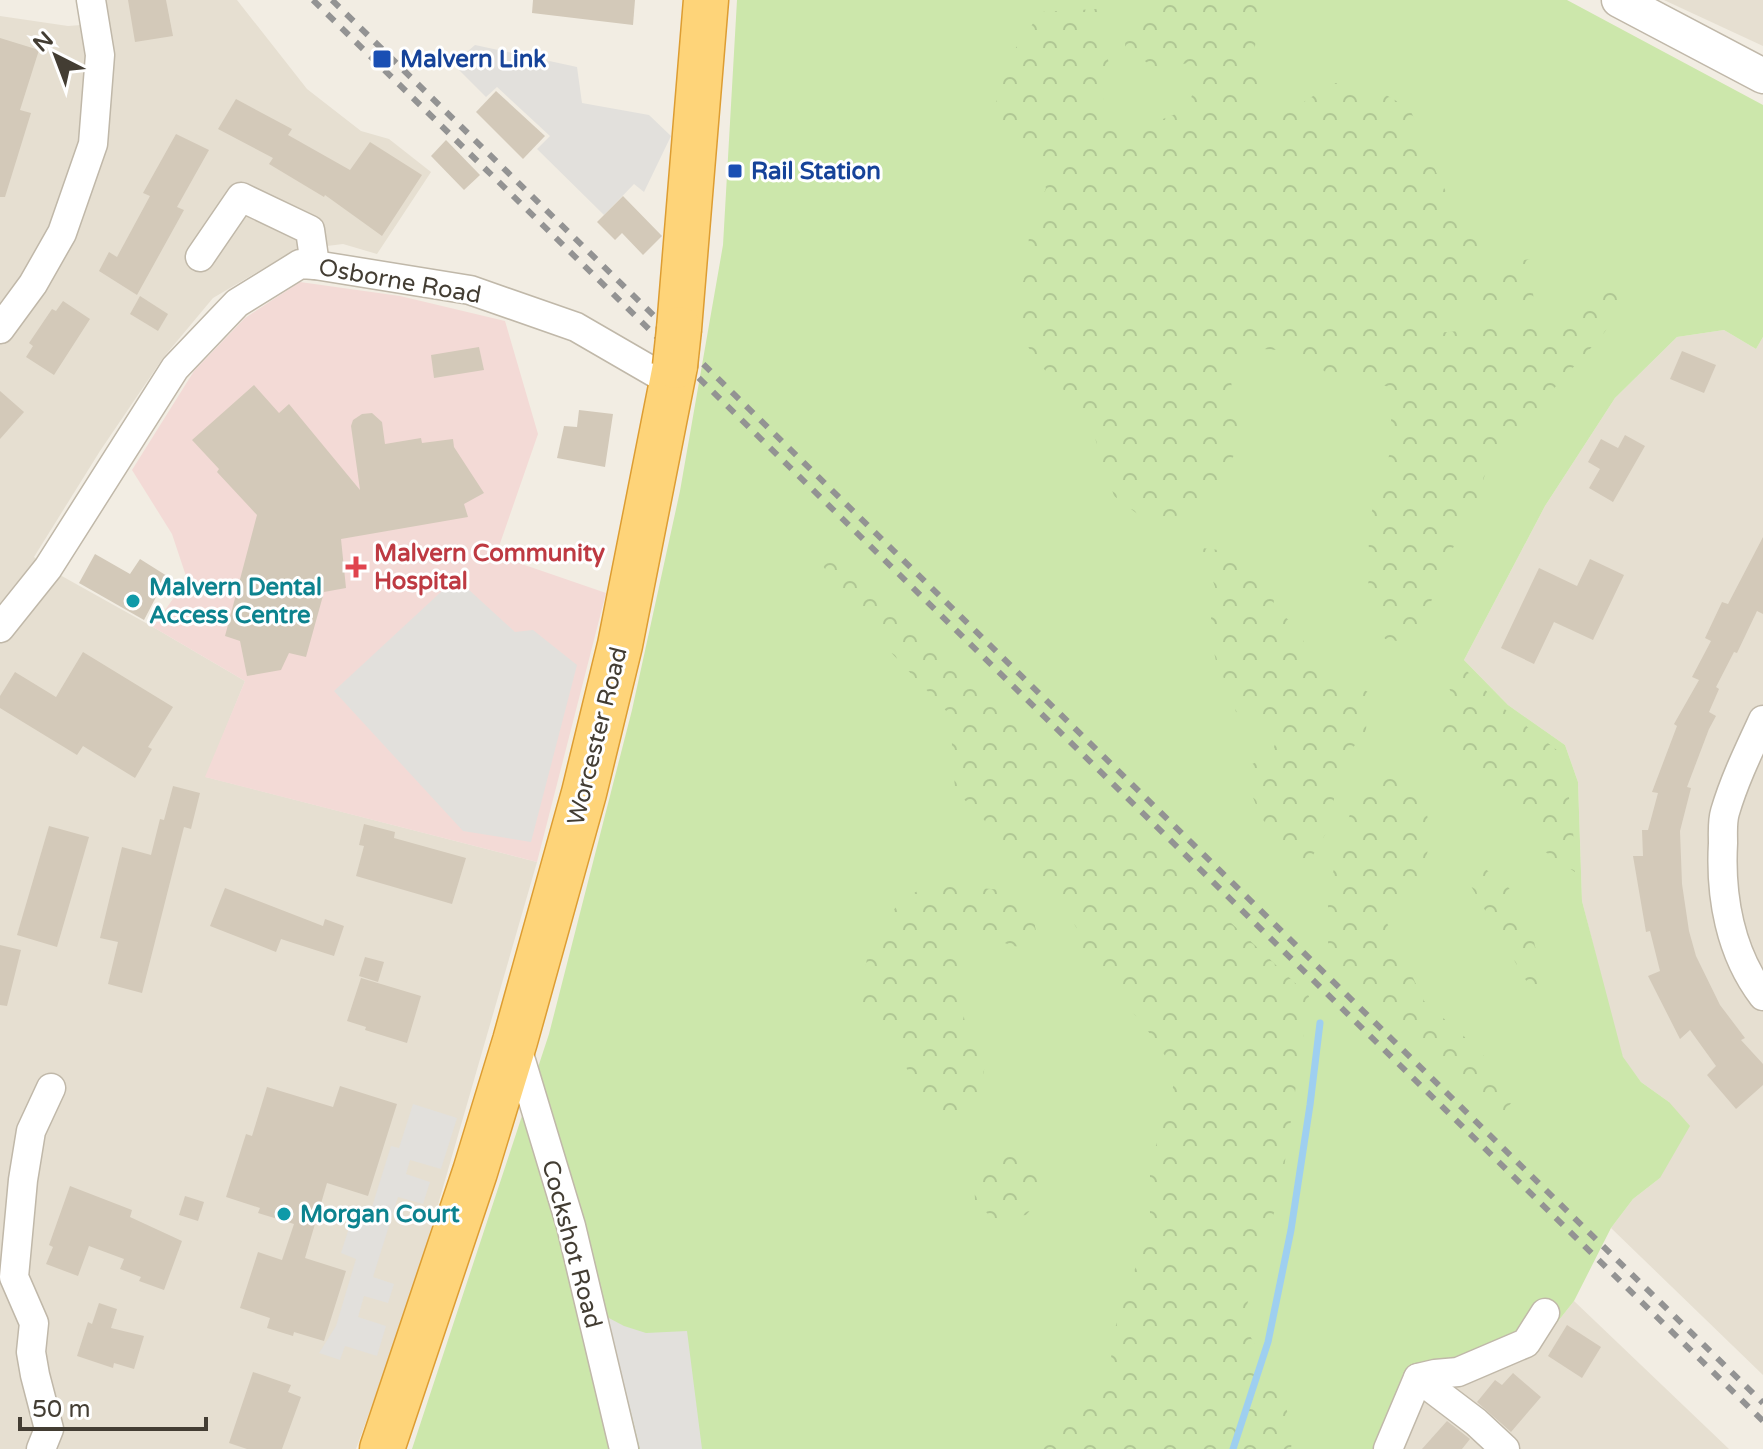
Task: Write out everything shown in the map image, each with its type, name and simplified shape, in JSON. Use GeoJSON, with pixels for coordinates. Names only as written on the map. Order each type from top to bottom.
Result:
{"type":"FeatureCollection","features":[{"type":"Feature","properties":{"kind":"highway","name":"Worcester Road"},"geometry":{"type":"LineString","coordinates":[[382,1449],[475,1172],[515,1041],[584,793],[620,645],[675,359],[706,0]]}},
{"type":"Feature","properties":{"kind":"street"},"geometry":{"type":"LineString","coordinates":[[0,329],[33,284],[62,233],[93,144],[100,55],[91,0]]}},
{"type":"Feature","properties":{"kind":"street"},"geometry":{"type":"LineString","coordinates":[[1619,0],[1763,76]]}},
{"type":"Feature","properties":{"kind":"street"},"geometry":{"type":"LineString","coordinates":[[200,257],[241,197],[310,230],[315,265]]}},
{"type":"Feature","properties":{"kind":"street","name":"Osborne Road"},"geometry":{"type":"LineString","coordinates":[[0,628],[48,568],[175,368],[237,303],[300,264],[470,290],[675,359]]}},
{"type":"Feature","properties":{"kind":"street"},"geometry":{"type":"LineString","coordinates":[[1763,720],[1724,815],[1722,868],[1726,914],[1740,956],[1763,996]]}},
{"type":"Feature","properties":{"kind":"street","name":"Cockshot Road"},"geometry":{"type":"LineString","coordinates":[[515,1041],[571,1226],[624,1449]]}},
{"type":"Feature","properties":{"kind":"street"},"geometry":{"type":"LineString","coordinates":[[41,1449],[49,1429],[31,1352],[34,1323],[14,1277],[31,1131],[51,1088]]}},
{"type":"Feature","properties":{"kind":"street"},"geometry":{"type":"LineString","coordinates":[[1418,1378],[1458,1372],[1526,1343],[1545,1313]]}},
{"type":"Feature","properties":{"kind":"street"},"geometry":{"type":"LineString","coordinates":[[1388,1449],[1418,1378]]}},
{"type":"Feature","properties":{"kind":"street"},"geometry":{"type":"LineString","coordinates":[[1418,1378],[1476,1422],[1505,1449]]}},
{"type":"Feature","properties":{"kind":"shaded area"},"geometry":{"type":"Polygon","coordinates":[[[104,0],[237,0],[307,89],[361,131],[389,139],[431,172],[377,254],[343,244],[295,250],[213,298],[163,358],[34,557],[245,681],[206,777],[537,862],[411,1298],[356,1449],[0,1449],[0,16],[68,26],[109,23],[104,0]]]}},
{"type":"Feature","properties":{"kind":"shaded area"},"geometry":{"type":"Polygon","coordinates":[[[1763,0],[1763,46],[1666,1],[1763,0]]]}},
{"type":"Feature","properties":{"kind":"shaded area"},"geometry":{"type":"Polygon","coordinates":[[[475,45],[577,67],[582,103],[649,115],[671,136],[644,192],[634,184],[604,215],[537,149],[550,136],[497,87],[486,97],[453,64],[475,45]]]}},
{"type":"Feature","properties":{"kind":"shaded area","name":"Malvern Community Hospital"},"geometry":{"type":"Polygon","coordinates":[[[300,282],[400,296],[505,321],[538,434],[496,555],[606,593],[537,862],[205,777],[245,681],[153,627],[187,579],[172,534],[132,470],[194,371],[245,318],[300,282]]]}},
{"type":"Feature","properties":{"kind":"shaded area"},"geometry":{"type":"Polygon","coordinates":[[[1724,330],[1756,349],[1763,337],[1763,1375],[1611,1228],[1633,1199],[1660,1178],[1669,1102],[1641,1082],[1623,1058],[1615,1031],[1582,901],[1578,782],[1565,745],[1508,705],[1464,660],[1545,506],[1615,398],[1677,337],[1724,330]]]}},
{"type":"Feature","properties":{"kind":"shaded area"},"geometry":{"type":"Polygon","coordinates":[[[456,578],[515,632],[533,630],[577,665],[531,842],[463,831],[334,691],[456,578]]]}},
{"type":"Feature","properties":{"kind":"shaded area"},"geometry":{"type":"Polygon","coordinates":[[[413,1104],[457,1118],[441,1169],[410,1160],[406,1174],[430,1182],[423,1204],[398,1197],[373,1277],[394,1284],[388,1303],[364,1296],[358,1317],[386,1326],[377,1356],[345,1346],[340,1360],[319,1353],[336,1326],[356,1259],[341,1253],[356,1206],[371,1210],[391,1146],[399,1148],[413,1104]]]}},
{"type":"Feature","properties":{"kind":"shaded area"},"geometry":{"type":"Polygon","coordinates":[[[1574,1301],[1729,1449],[1398,1449],[1414,1408],[1455,1386],[1529,1358],[1574,1301]]]}},
{"type":"Feature","properties":{"kind":"shaded area"},"geometry":{"type":"Polygon","coordinates":[[[607,1317],[646,1333],[687,1331],[702,1449],[640,1449],[607,1317]]]}},
{"type":"Feature","properties":{"kind":"green space"},"geometry":{"type":"Polygon","coordinates":[[[737,0],[1567,0],[1763,105],[1763,337],[1756,349],[1724,330],[1677,337],[1615,398],[1545,506],[1464,660],[1508,705],[1565,745],[1578,782],[1582,901],[1623,1057],[1641,1082],[1669,1102],[1690,1126],[1660,1178],[1633,1199],[1611,1228],[1574,1301],[1529,1358],[1455,1386],[1414,1408],[1398,1449],[412,1449],[549,1034],[632,710],[680,491],[723,245],[737,0]]]}},
{"type":"Feature","properties":{"kind":"green space"},"geometry":{"type":"Polygon","coordinates":[[[1154,0],[1262,0],[1254,53],[1265,122],[1284,115],[1333,83],[1369,85],[1410,109],[1437,174],[1462,223],[1484,234],[1481,268],[1530,259],[1534,304],[1446,311],[1435,333],[1571,325],[1610,288],[1626,305],[1547,396],[1518,443],[1486,472],[1471,514],[1446,561],[1428,610],[1409,643],[1385,639],[1366,592],[1371,571],[1367,527],[1392,446],[1390,387],[1327,373],[1296,351],[1244,348],[1230,375],[1241,443],[1211,495],[1156,528],[1114,496],[1094,435],[1078,405],[1043,368],[1019,334],[1018,296],[1027,270],[1029,234],[1046,188],[1027,142],[992,118],[1008,59],[1041,12],[1097,9],[1109,64],[1102,106],[1137,129],[1186,110],[1202,71],[1191,62],[1158,71],[1125,46],[1126,34],[1154,0]]]}},
{"type":"Feature","properties":{"kind":"green space"},"geometry":{"type":"Polygon","coordinates":[[[1202,548],[1227,551],[1273,578],[1274,608],[1301,630],[1308,664],[1368,692],[1366,731],[1340,764],[1329,828],[1303,872],[1283,840],[1262,819],[1249,788],[1252,764],[1271,756],[1279,721],[1236,712],[1216,661],[1209,630],[1216,590],[1202,548]]]}},
{"type":"Feature","properties":{"kind":"green space"},"geometry":{"type":"Polygon","coordinates":[[[840,556],[1309,996],[1281,1189],[1242,1322],[1283,1400],[1289,1416],[1291,1449],[1039,1449],[1107,1384],[1119,1305],[1150,1235],[1150,1166],[1177,1073],[1141,1021],[1081,963],[1080,933],[1051,889],[955,790],[950,715],[868,628],[820,562],[840,556]]]}},
{"type":"Feature","properties":{"kind":"green space"},"geometry":{"type":"Polygon","coordinates":[[[1461,665],[1502,707],[1558,751],[1567,782],[1575,872],[1544,851],[1518,796],[1491,781],[1475,778],[1462,754],[1439,745],[1434,723],[1453,715],[1456,702],[1447,684],[1461,665]]]}},
{"type":"Feature","properties":{"kind":"green space"},"geometry":{"type":"Polygon","coordinates":[[[1403,770],[1424,798],[1431,836],[1421,881],[1390,904],[1387,923],[1424,1001],[1520,1093],[1496,1120],[1347,970],[1328,955],[1328,896],[1351,811],[1381,774],[1403,770]]]}},
{"type":"Feature","properties":{"kind":"green space"},"geometry":{"type":"Polygon","coordinates":[[[1483,867],[1509,888],[1532,933],[1546,994],[1531,989],[1471,886],[1483,867]]]}},
{"type":"Feature","properties":{"kind":"green space"},"geometry":{"type":"Polygon","coordinates":[[[936,884],[1002,890],[1033,915],[1039,948],[1013,946],[980,934],[961,943],[958,982],[965,1023],[985,1066],[975,1110],[947,1121],[928,1117],[914,1097],[909,1073],[896,1047],[858,998],[871,942],[903,897],[936,884]]]}},
{"type":"Feature","properties":{"kind":"green space"},"geometry":{"type":"Polygon","coordinates":[[[1019,1147],[1040,1160],[1046,1192],[1026,1215],[993,1219],[975,1201],[974,1175],[995,1151],[1019,1147]]]}},
{"type":"Feature","properties":{"kind":"building"},"geometry":{"type":"Polygon","coordinates":[[[128,0],[166,0],[173,36],[135,42],[128,0]]]}},
{"type":"Feature","properties":{"kind":"building"},"geometry":{"type":"Polygon","coordinates":[[[533,0],[635,0],[633,25],[532,13],[533,0]]]}},
{"type":"Feature","properties":{"kind":"building"},"geometry":{"type":"Polygon","coordinates":[[[0,38],[39,50],[20,110],[31,113],[5,197],[0,197],[0,38]]]}},
{"type":"Feature","properties":{"kind":"building"},"geometry":{"type":"Polygon","coordinates":[[[496,91],[545,136],[523,159],[476,112],[496,91]]]}},
{"type":"Feature","properties":{"kind":"building"},"geometry":{"type":"Polygon","coordinates":[[[236,99],[292,129],[288,135],[350,170],[370,142],[422,175],[382,236],[325,195],[269,164],[273,158],[218,129],[236,99]]]}},
{"type":"Feature","properties":{"kind":"building"},"geometry":{"type":"Polygon","coordinates":[[[176,134],[209,150],[177,207],[184,210],[137,295],[99,271],[109,252],[117,257],[150,196],[143,193],[176,134]]]}},
{"type":"Feature","properties":{"kind":"building"},"geometry":{"type":"Polygon","coordinates":[[[446,140],[480,175],[464,190],[431,156],[446,140]]]}},
{"type":"Feature","properties":{"kind":"building"},"geometry":{"type":"Polygon","coordinates":[[[623,196],[662,236],[643,255],[622,233],[615,240],[597,222],[623,196]]]}},
{"type":"Feature","properties":{"kind":"building"},"geometry":{"type":"Polygon","coordinates":[[[140,296],[168,314],[158,331],[130,314],[140,296]]]}},
{"type":"Feature","properties":{"kind":"building"},"geometry":{"type":"Polygon","coordinates":[[[63,301],[90,319],[54,375],[26,357],[33,346],[29,343],[52,309],[56,311],[63,301]]]}},
{"type":"Feature","properties":{"kind":"building"},"geometry":{"type":"Polygon","coordinates":[[[479,347],[484,370],[434,378],[431,355],[479,347]]]}},
{"type":"Feature","properties":{"kind":"building"},"geometry":{"type":"Polygon","coordinates":[[[1682,351],[1716,365],[1704,393],[1670,379],[1682,351]]]}},
{"type":"Feature","properties":{"kind":"building","name":"Malvern Community Hospital"},"geometry":{"type":"Polygon","coordinates":[[[254,385],[279,413],[289,404],[360,490],[351,426],[353,420],[362,414],[372,413],[382,422],[385,444],[421,438],[422,443],[453,439],[454,447],[484,493],[464,504],[468,517],[341,539],[346,588],[324,592],[306,657],[289,653],[281,670],[247,676],[240,641],[225,636],[257,515],[192,440],[254,385]]]}},
{"type":"Feature","properties":{"kind":"building"},"geometry":{"type":"Polygon","coordinates":[[[0,391],[24,412],[0,439],[0,391]]]}},
{"type":"Feature","properties":{"kind":"building"},"geometry":{"type":"Polygon","coordinates":[[[579,410],[613,414],[605,467],[557,458],[564,426],[577,427],[579,410]]]}},
{"type":"Feature","properties":{"kind":"building"},"geometry":{"type":"Polygon","coordinates":[[[1625,435],[1645,446],[1613,502],[1589,488],[1600,469],[1588,462],[1601,439],[1618,448],[1625,435]]]}},
{"type":"Feature","properties":{"kind":"building"},"geometry":{"type":"Polygon","coordinates":[[[1763,537],[1763,614],[1757,611],[1716,687],[1719,689],[1709,712],[1716,716],[1687,787],[1691,788],[1680,831],[1682,884],[1696,956],[1720,1005],[1745,1038],[1741,1040],[1763,1064],[1763,1085],[1736,1109],[1707,1075],[1716,1066],[1690,1030],[1680,1039],[1648,976],[1660,971],[1650,931],[1646,932],[1633,856],[1643,856],[1642,830],[1648,830],[1658,793],[1652,792],[1677,726],[1674,724],[1699,680],[1692,677],[1711,641],[1705,638],[1722,602],[1728,604],[1763,537]]]}},
{"type":"Feature","properties":{"kind":"building","name":"Malvern Dental Access Centre"},"geometry":{"type":"Polygon","coordinates":[[[95,554],[130,574],[140,559],[167,576],[144,620],[79,583],[95,554]]]}},
{"type":"Feature","properties":{"kind":"building"},"geometry":{"type":"Polygon","coordinates":[[[1590,559],[1624,575],[1593,640],[1554,622],[1534,664],[1501,648],[1539,568],[1577,586],[1590,559]]]}},
{"type":"Feature","properties":{"kind":"building"},"geometry":{"type":"Polygon","coordinates":[[[83,652],[173,707],[148,747],[152,749],[135,778],[83,746],[77,755],[0,708],[0,696],[15,672],[56,697],[83,652]]]}},
{"type":"Feature","properties":{"kind":"building"},"geometry":{"type":"Polygon","coordinates":[[[173,786],[200,793],[191,829],[184,827],[142,993],[108,984],[118,942],[100,938],[122,847],[151,855],[173,786]]]}},
{"type":"Feature","properties":{"kind":"building"},"geometry":{"type":"Polygon","coordinates":[[[364,824],[395,832],[394,838],[466,858],[452,904],[356,876],[364,846],[359,845],[364,824]]]}},
{"type":"Feature","properties":{"kind":"building"},"geometry":{"type":"Polygon","coordinates":[[[49,826],[89,837],[57,947],[17,935],[49,826]]]}},
{"type":"Feature","properties":{"kind":"building"},"geometry":{"type":"Polygon","coordinates":[[[225,888],[323,926],[325,919],[344,926],[334,956],[281,939],[276,952],[210,926],[225,888]]]}},
{"type":"Feature","properties":{"kind":"building"},"geometry":{"type":"Polygon","coordinates":[[[0,945],[21,950],[7,1006],[0,1005],[0,945]]]}},
{"type":"Feature","properties":{"kind":"building"},"geometry":{"type":"Polygon","coordinates":[[[365,957],[384,962],[378,982],[359,976],[365,957]]]}},
{"type":"Feature","properties":{"kind":"building"},"geometry":{"type":"Polygon","coordinates":[[[361,978],[421,996],[407,1043],[347,1021],[361,978]]]}},
{"type":"Feature","properties":{"kind":"building","name":"Morgan Court"},"geometry":{"type":"Polygon","coordinates":[[[340,1086],[397,1104],[368,1196],[327,1183],[305,1258],[346,1271],[324,1341],[267,1328],[270,1318],[240,1308],[258,1252],[282,1260],[294,1224],[258,1213],[260,1208],[226,1197],[246,1134],[252,1136],[267,1087],[333,1107],[340,1086]]]}},
{"type":"Feature","properties":{"kind":"building"},"geometry":{"type":"Polygon","coordinates":[[[70,1186],[132,1210],[130,1217],[182,1241],[164,1290],[139,1281],[141,1277],[120,1269],[124,1259],[89,1246],[78,1276],[46,1264],[53,1247],[49,1245],[70,1186]]]}},
{"type":"Feature","properties":{"kind":"building"},"geometry":{"type":"Polygon","coordinates":[[[185,1196],[204,1202],[198,1221],[179,1215],[185,1196]]]}},
{"type":"Feature","properties":{"kind":"building"},"geometry":{"type":"Polygon","coordinates":[[[99,1303],[117,1309],[111,1328],[144,1336],[134,1369],[114,1363],[113,1368],[77,1356],[88,1322],[92,1324],[99,1303]]]}},
{"type":"Feature","properties":{"kind":"building"},"geometry":{"type":"Polygon","coordinates":[[[1567,1325],[1601,1347],[1582,1378],[1548,1356],[1567,1325]]]}},
{"type":"Feature","properties":{"kind":"building"},"geometry":{"type":"Polygon","coordinates":[[[253,1372],[291,1385],[288,1392],[301,1397],[282,1449],[247,1449],[229,1443],[253,1372]]]}},
{"type":"Feature","properties":{"kind":"building"},"geometry":{"type":"Polygon","coordinates":[[[1513,1373],[1541,1397],[1511,1432],[1477,1402],[1495,1380],[1502,1385],[1513,1373]]]}},
{"type":"Feature","properties":{"kind":"building"},"geometry":{"type":"Polygon","coordinates":[[[1447,1421],[1470,1439],[1462,1449],[1422,1449],[1447,1421]]]}},
{"type":"Feature","properties":{"kind":"waterway"},"geometry":{"type":"LineString","coordinates":[[1233,1449],[1268,1342],[1291,1230],[1320,1023]]}},
{"type":"Feature","properties":{"kind":"railway"},"geometry":{"type":"LineString","coordinates":[[313,0],[1763,1421]]}},
{"type":"Feature","properties":{"kind":"railway"},"geometry":{"type":"LineString","coordinates":[[332,0],[1763,1403]]}},
{"type":"Feature","properties":{"kind":"place","name":"Malvern Link"},"geometry":{"type":"Point","coordinates":[382,59]}},
{"type":"Feature","properties":{"kind":"place","name":"Rail Station"},"geometry":{"type":"Point","coordinates":[735,171]}},
{"type":"Feature","properties":{"kind":"place","name":"Malvern Community Hospital"},"geometry":{"type":"Point","coordinates":[356,567]}},
{"type":"Feature","properties":{"kind":"place","name":"Malvern Dental Access Centre"},"geometry":{"type":"Point","coordinates":[133,601]}},
{"type":"Feature","properties":{"kind":"place","name":"Morgan Court"},"geometry":{"type":"Point","coordinates":[284,1214]}}]}
